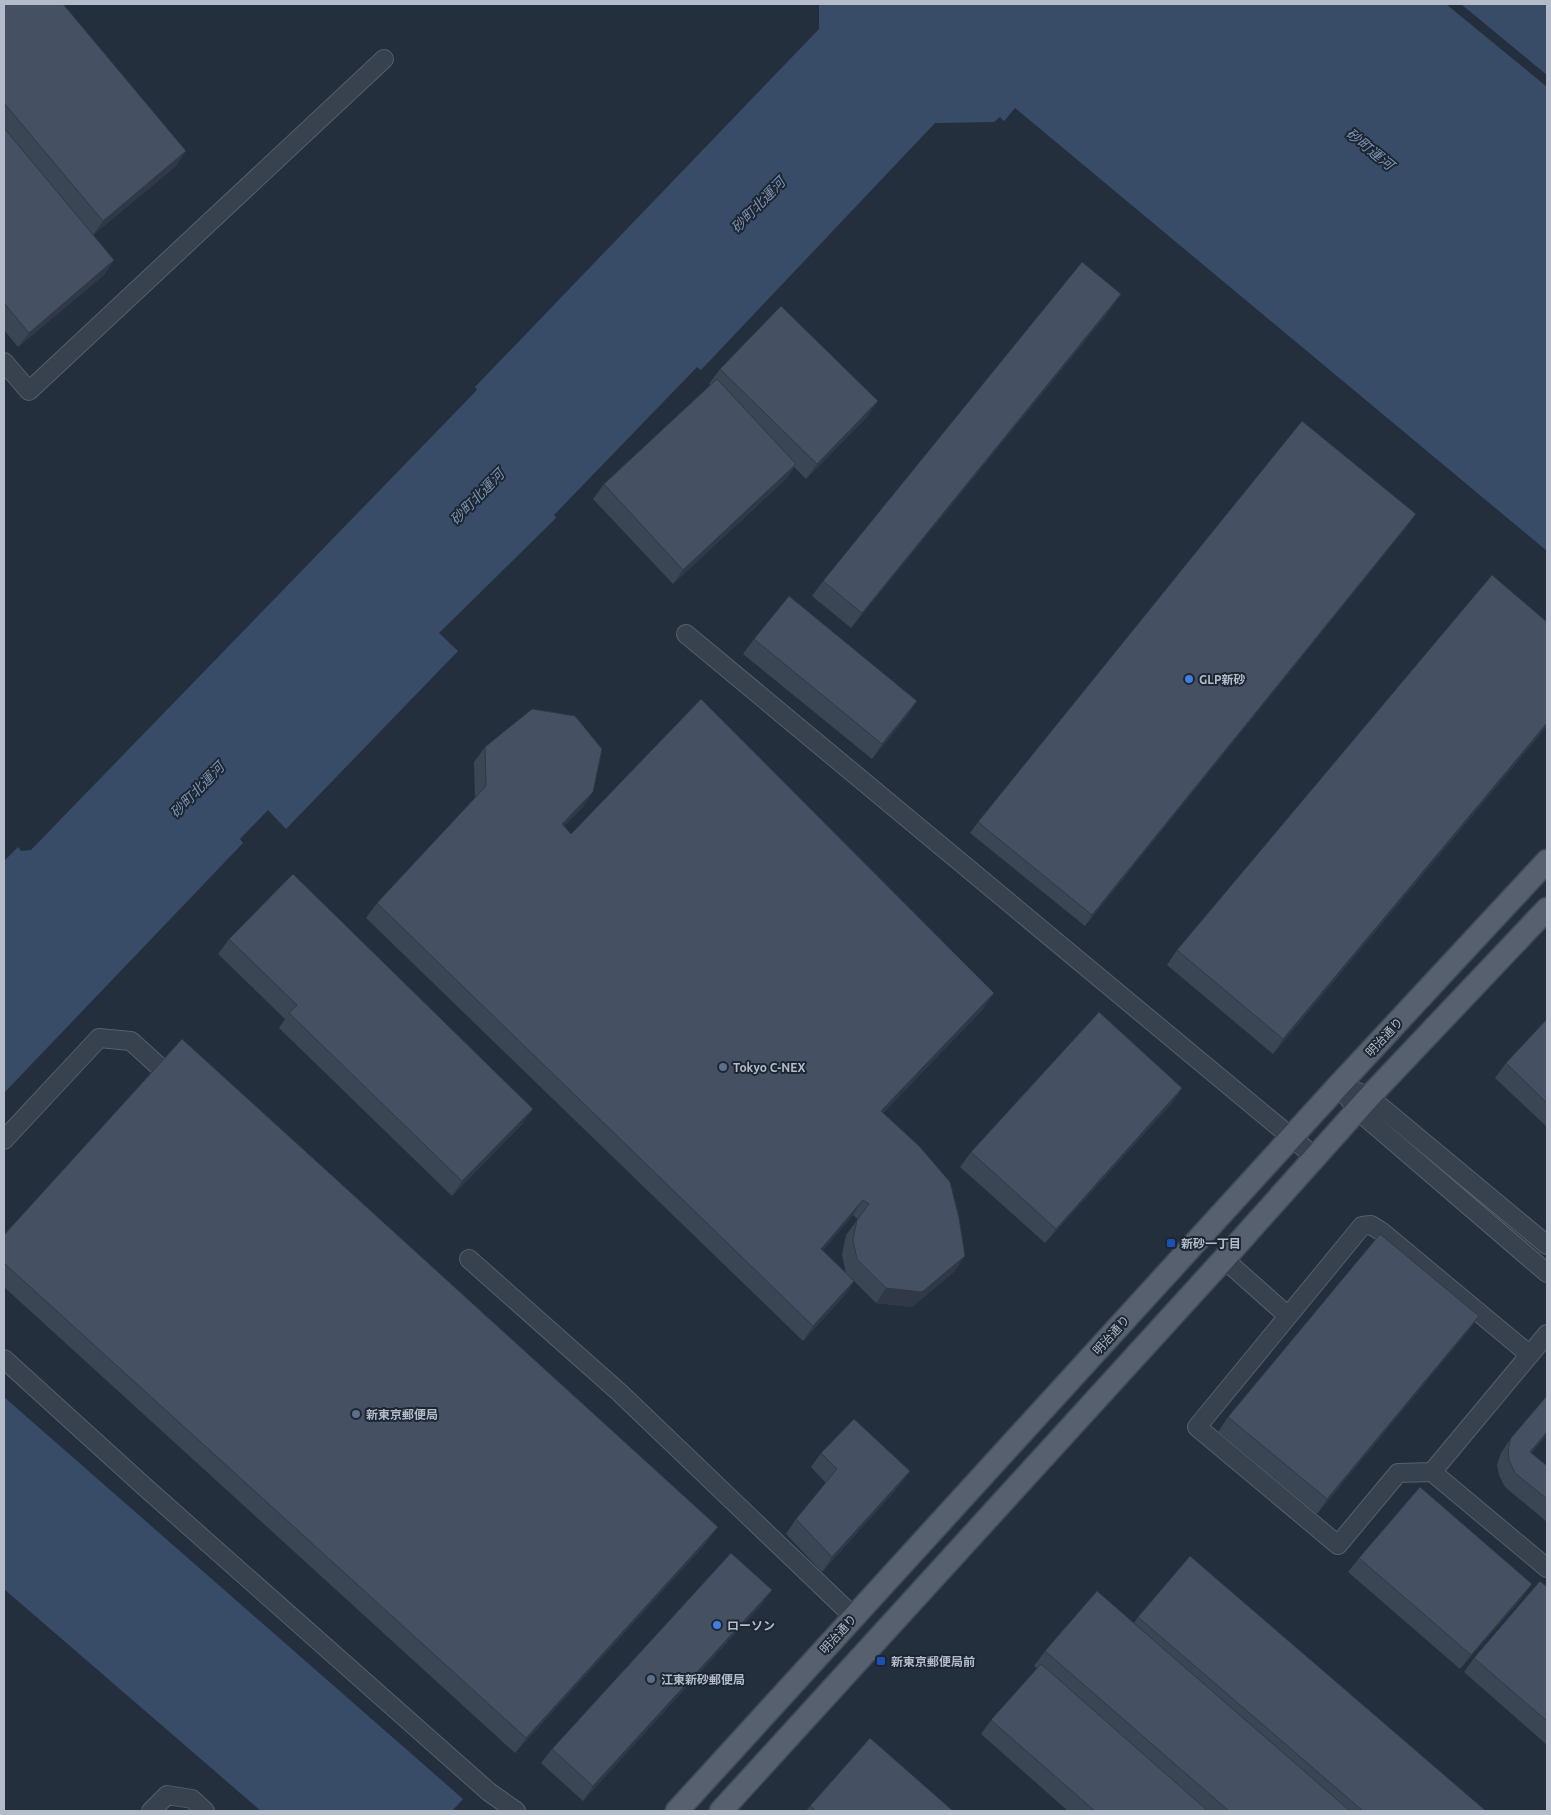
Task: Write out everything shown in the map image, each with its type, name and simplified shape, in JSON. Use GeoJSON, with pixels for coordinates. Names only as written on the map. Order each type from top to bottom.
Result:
{"type":"FeatureCollection","features":[{"type":"Feature","properties":{"kind":"main road","name":"明治通り"},"geometry":{"type":"LineString","coordinates":[[676,1811],[1339,1085],[1547,861]]}},
{"type":"Feature","properties":{"kind":"main road"},"geometry":{"type":"LineString","coordinates":[[725,1810],[1363,1103],[1547,909]]}},
{"type":"Feature","properties":{"kind":"street"},"geometry":{"type":"LineString","coordinates":[[4,362],[28,390],[384,59]]}},
{"type":"Feature","properties":{"kind":"street"},"geometry":{"type":"LineString","coordinates":[[686,634],[1315,1157]]}},
{"type":"Feature","properties":{"kind":"street"},"geometry":{"type":"LineString","coordinates":[[4,1140],[99,1038],[131,1041],[187,1092]]}},
{"type":"Feature","properties":{"kind":"street"},"geometry":{"type":"LineString","coordinates":[[1339,1085],[1547,1245]]}},
{"type":"Feature","properties":{"kind":"street"},"geometry":{"type":"LineString","coordinates":[[1363,1103],[1547,1272]]}},
{"type":"Feature","properties":{"kind":"street"},"geometry":{"type":"LineString","coordinates":[[1530,1355],[1382,1232],[1371,1226],[1362,1226],[1197,1427],[1338,1545],[1398,1473],[1432,1472],[1547,1568]]}},
{"type":"Feature","properties":{"kind":"street"},"geometry":{"type":"LineString","coordinates":[[470,1259],[619,1392],[854,1617]]}},
{"type":"Feature","properties":{"kind":"street"},"geometry":{"type":"LineString","coordinates":[[1224,1259],[1288,1316]]}},
{"type":"Feature","properties":{"kind":"street"},"geometry":{"type":"LineString","coordinates":[[1432,1472],[1547,1334]]}},
{"type":"Feature","properties":{"kind":"street"},"geometry":{"type":"LineString","coordinates":[[4,1359],[146,1488],[489,1792],[516,1811]]}},
{"type":"Feature","properties":{"kind":"street"},"geometry":{"type":"LineString","coordinates":[[151,1811],[167,1796],[192,1799],[205,1811]]}},
{"type":"Feature","properties":{"kind":"water"},"geometry":{"type":"Polygon","coordinates":[[[819,4],[1547,4],[1547,551],[1015,108],[1004,121],[1000,117],[994,122],[935,123],[701,370],[697,367],[554,515],[556,518],[439,633],[458,651],[286,829],[268,810],[240,839],[243,843],[4,1093],[4,861],[18,847],[21,851],[31,850],[477,390],[475,387],[819,29],[819,4]]]}},
{"type":"Feature","properties":{"kind":"water"},"geometry":{"type":"Polygon","coordinates":[[[4,1397],[463,1799],[452,1811],[261,1811],[4,1589],[4,1397]]]}},
{"type":"Feature","properties":{"kind":"pier"},"geometry":{"type":"Polygon","coordinates":[[[1446,4],[1461,4],[1547,75],[1547,87],[1446,4]]]}},
{"type":"Feature","properties":{"kind":"building"},"geometry":{"type":"Polygon","coordinates":[[[4,4],[63,4],[186,151],[103,221],[4,103],[4,4]]]}},
{"type":"Feature","properties":{"kind":"building"},"geometry":{"type":"Polygon","coordinates":[[[4,128],[114,260],[29,333],[4,303],[4,128]]]}},
{"type":"Feature","properties":{"kind":"building"},"geometry":{"type":"Polygon","coordinates":[[[1082,262],[1121,294],[862,613],[823,581],[1082,262]]]}},
{"type":"Feature","properties":{"kind":"building"},"geometry":{"type":"Polygon","coordinates":[[[781,306],[878,401],[817,464],[720,369],[781,306]]]}},
{"type":"Feature","properties":{"kind":"building"},"geometry":{"type":"Polygon","coordinates":[[[717,379],[796,464],[683,570],[604,484],[717,379]]]}},
{"type":"Feature","properties":{"kind":"building","name":"GLP新砂"},"geometry":{"type":"Polygon","coordinates":[[[1302,421],[1416,514],[1092,915],[978,822],[1302,421]]]}},
{"type":"Feature","properties":{"kind":"building"},"geometry":{"type":"Polygon","coordinates":[[[1492,575],[1547,622],[1547,723],[1283,1039],[1177,950],[1492,575]]]}},
{"type":"Feature","properties":{"kind":"building"},"geometry":{"type":"Polygon","coordinates":[[[789,596],[917,701],[882,744],[754,639],[789,596]]]}},
{"type":"Feature","properties":{"kind":"building","name":"Tokyo C-NEX"},"geometry":{"type":"Polygon","coordinates":[[[701,699],[994,993],[881,1111],[919,1146],[950,1182],[959,1218],[965,1256],[922,1292],[886,1288],[857,1259],[853,1240],[857,1220],[869,1204],[863,1200],[821,1249],[854,1281],[813,1326],[377,903],[486,786],[485,747],[532,709],[575,716],[602,749],[593,792],[562,824],[571,834],[701,699]]]}},
{"type":"Feature","properties":{"kind":"building"},"geometry":{"type":"Polygon","coordinates":[[[293,874],[533,1109],[462,1181],[289,1013],[297,1005],[229,939],[293,874]]]}},
{"type":"Feature","properties":{"kind":"building"},"geometry":{"type":"Polygon","coordinates":[[[1099,1012],[1182,1088],[1056,1229],[971,1152],[1099,1012]]]}},
{"type":"Feature","properties":{"kind":"building"},"geometry":{"type":"Polygon","coordinates":[[[1547,1019],[1547,1103],[1506,1063],[1547,1019]]]}},
{"type":"Feature","properties":{"kind":"building","name":"新東京郵便局"},"geometry":{"type":"Polygon","coordinates":[[[182,1039],[718,1527],[526,1738],[4,1263],[4,1235],[182,1039]]]}},
{"type":"Feature","properties":{"kind":"building"},"geometry":{"type":"Polygon","coordinates":[[[1380,1234],[1479,1316],[1327,1499],[1228,1417],[1380,1234]]]}},
{"type":"Feature","properties":{"kind":"building"},"geometry":{"type":"Polygon","coordinates":[[[1547,1397],[1547,1432],[1530,1452],[1547,1464],[1547,1499],[1515,1473],[1509,1460],[1508,1450],[1511,1438],[1547,1397]]]}},
{"type":"Feature","properties":{"kind":"building"},"geometry":{"type":"Polygon","coordinates":[[[854,1419],[910,1471],[832,1557],[796,1519],[837,1469],[821,1453],[854,1419]]]}},
{"type":"Feature","properties":{"kind":"building"},"geometry":{"type":"Polygon","coordinates":[[[1420,1487],[1532,1584],[1471,1655],[1359,1558],[1420,1487]]]}},
{"type":"Feature","properties":{"kind":"building"},"geometry":{"type":"Polygon","coordinates":[[[731,1553],[772,1590],[593,1786],[552,1749],[731,1553]]]}},
{"type":"Feature","properties":{"kind":"building"},"geometry":{"type":"Polygon","coordinates":[[[1190,1556],[1486,1811],[1363,1811],[1138,1617],[1190,1556]]]}},
{"type":"Feature","properties":{"kind":"building"},"geometry":{"type":"Polygon","coordinates":[[[1540,1581],[1547,1587],[1547,1721],[1474,1658],[1540,1581]]]}},
{"type":"Feature","properties":{"kind":"building"},"geometry":{"type":"Polygon","coordinates":[[[1097,1591],[1350,1811],[1229,1811],[1045,1651],[1097,1591]]]}},
{"type":"Feature","properties":{"kind":"building"},"geometry":{"type":"Polygon","coordinates":[[[1041,1664],[1208,1811],[1095,1811],[991,1720],[1041,1664]]]}},
{"type":"Feature","properties":{"kind":"building"},"geometry":{"type":"Polygon","coordinates":[[[870,1738],[953,1811],[816,1811],[810,1806],[870,1738]]]}},
{"type":"Feature","properties":{"kind":"place","name":"GLP新砂"},"geometry":{"type":"Point","coordinates":[1189,679]}},
{"type":"Feature","properties":{"kind":"place","name":"Tokyo C-NEX"},"geometry":{"type":"Point","coordinates":[723,1067]}},
{"type":"Feature","properties":{"kind":"place","name":"新砂一丁目"},"geometry":{"type":"Point","coordinates":[1171,1243]}},
{"type":"Feature","properties":{"kind":"place","name":"新東京郵便局"},"geometry":{"type":"Point","coordinates":[356,1414]}},
{"type":"Feature","properties":{"kind":"place","name":"ローソン"},"geometry":{"type":"Point","coordinates":[717,1625]}},
{"type":"Feature","properties":{"kind":"place","name":"新東京郵便局前"},"geometry":{"type":"Point","coordinates":[881,1661]}},
{"type":"Feature","properties":{"kind":"place","name":"江東新砂郵便局"},"geometry":{"type":"Point","coordinates":[651,1679]}},
{"type":"Feature","properties":{"kind":"water label","name":"砂町運河"},"geometry":{"type":"Point","coordinates":[1370,149]}},
{"type":"Feature","properties":{"kind":"water label","name":"砂町北運河"},"geometry":{"type":"Point","coordinates":[758,205]}},
{"type":"Feature","properties":{"kind":"water label","name":"砂町北運河"},"geometry":{"type":"Point","coordinates":[477,497]}},
{"type":"Feature","properties":{"kind":"water label","name":"砂町北運河"},"geometry":{"type":"Point","coordinates":[197,790]}}]}
